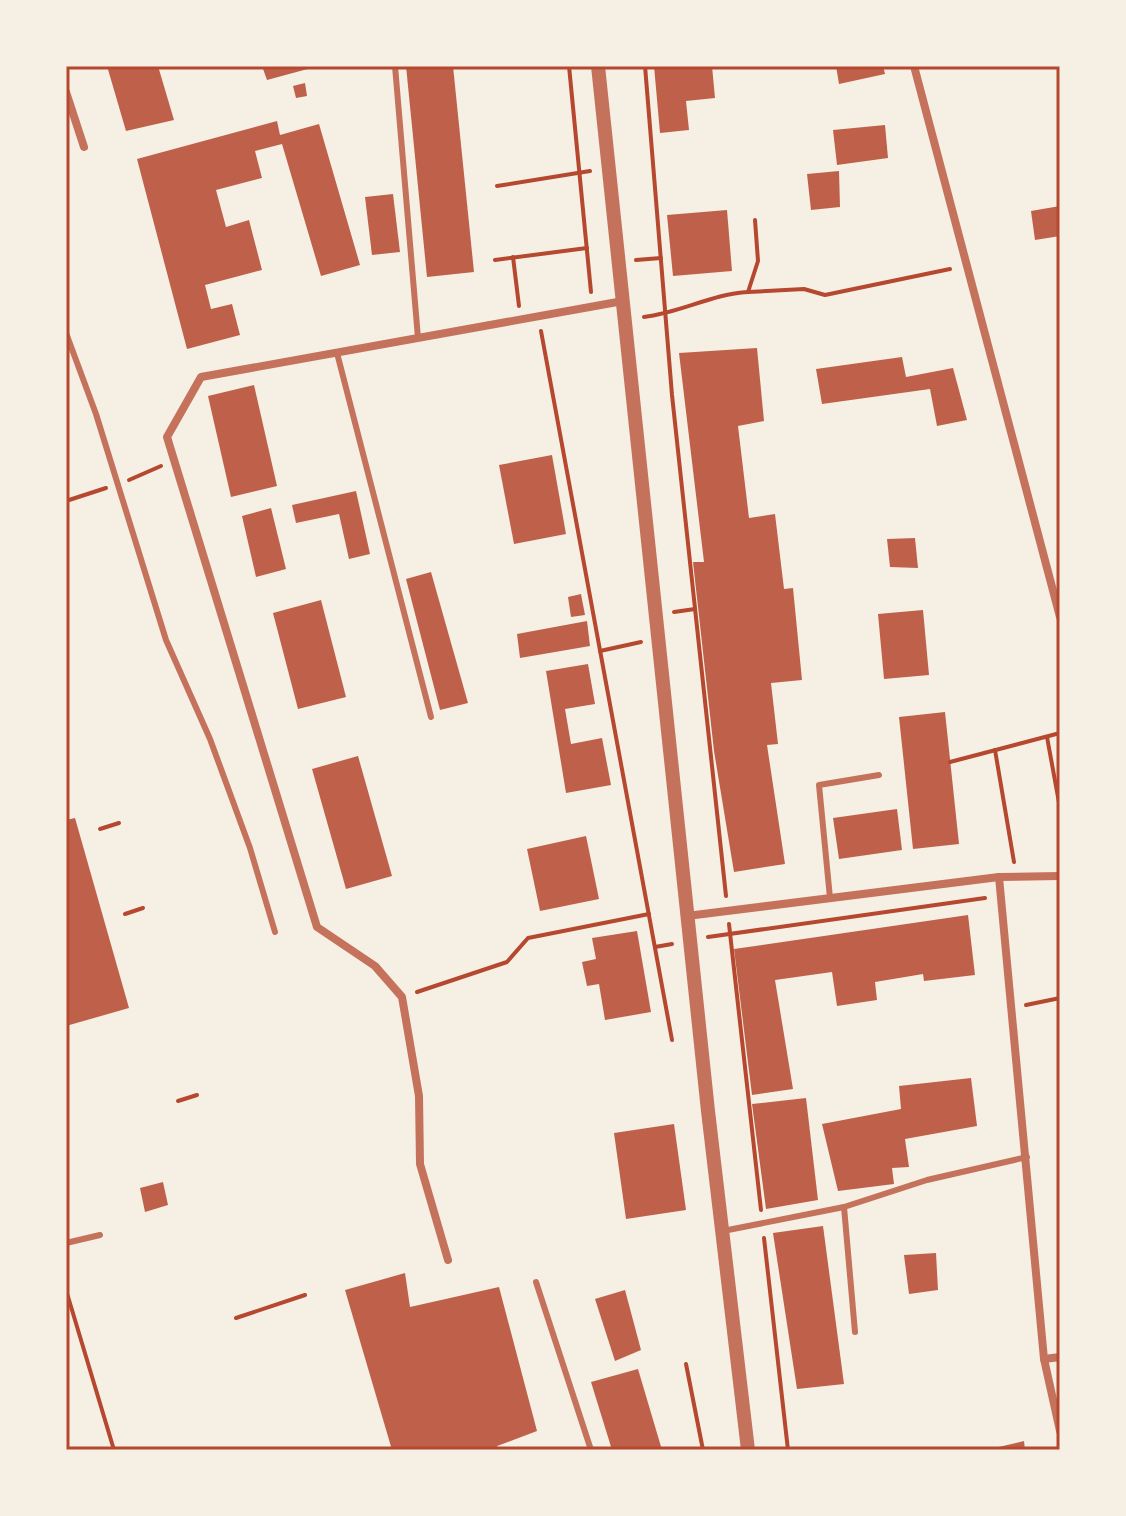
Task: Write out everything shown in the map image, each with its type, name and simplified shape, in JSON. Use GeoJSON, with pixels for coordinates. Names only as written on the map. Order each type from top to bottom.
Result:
{"type":"FeatureCollection","features":[{"type":"Feature","properties":{"kind":"street"},"geometry":{"type":"LineString","coordinates":[[598,66],[687,916],[748,1450]]}},
{"type":"Feature","properties":{"kind":"street"},"geometry":{"type":"LineString","coordinates":[[914,66],[1060,617]]}},
{"type":"Feature","properties":{"kind":"street"},"geometry":{"type":"LineString","coordinates":[[66,92],[84,147]]}},
{"type":"Feature","properties":{"kind":"street"},"geometry":{"type":"LineString","coordinates":[[448,1260],[420,1164],[419,1096],[402,997],[375,966],[317,927],[167,437],[201,377],[623,301]]}},
{"type":"Feature","properties":{"kind":"street"},"geometry":{"type":"LineString","coordinates":[[687,916],[999,877],[1060,876]]}},
{"type":"Feature","properties":{"kind":"street"},"geometry":{"type":"LineString","coordinates":[[999,877],[1044,1359],[1060,1431]]}},
{"type":"Feature","properties":{"kind":"street"},"geometry":{"type":"LineString","coordinates":[[1044,1359],[1060,1357]]}},
{"type":"Feature","properties":{"kind":"lane"},"geometry":{"type":"LineString","coordinates":[[395,66],[418,338]]}},
{"type":"Feature","properties":{"kind":"lane"},"geometry":{"type":"LineString","coordinates":[[66,333],[96,414],[166,640],[210,739],[250,848],[275,932]]}},
{"type":"Feature","properties":{"kind":"lane"},"geometry":{"type":"LineString","coordinates":[[337,353],[431,717]]}},
{"type":"Feature","properties":{"kind":"lane"},"geometry":{"type":"LineString","coordinates":[[830,898],[819,785],[879,775]]}},
{"type":"Feature","properties":{"kind":"lane"},"geometry":{"type":"LineString","coordinates":[[722,1231],[844,1207],[927,1180],[1027,1157]]}},
{"type":"Feature","properties":{"kind":"lane"},"geometry":{"type":"LineString","coordinates":[[844,1207],[855,1332]]}},
{"type":"Feature","properties":{"kind":"lane"},"geometry":{"type":"LineString","coordinates":[[66,1243],[100,1235]]}},
{"type":"Feature","properties":{"kind":"lane"},"geometry":{"type":"LineString","coordinates":[[536,1282],[591,1450]]}},
{"type":"Feature","properties":{"kind":"path"},"geometry":{"type":"LineString","coordinates":[[569,66],[593,307]]}},
{"type":"Feature","properties":{"kind":"path"},"geometry":{"type":"LineString","coordinates":[[645,66],[666,315],[729,933],[788,1450]]}},
{"type":"Feature","properties":{"kind":"path"},"geometry":{"type":"LineString","coordinates":[[497,186],[580,173]]}},
{"type":"Feature","properties":{"kind":"path"},"geometry":{"type":"LineString","coordinates":[[748,292],[758,261],[755,220]]}},
{"type":"Feature","properties":{"kind":"path"},"geometry":{"type":"LineString","coordinates":[[495,260],[587,248]]}},
{"type":"Feature","properties":{"kind":"path"},"geometry":{"type":"LineString","coordinates":[[513,257],[521,320]]}},
{"type":"Feature","properties":{"kind":"path"},"geometry":{"type":"LineString","coordinates":[[625,319],[666,315],[734,293],[804,289],[825,295],[966,265]]}},
{"type":"Feature","properties":{"kind":"path"},"geometry":{"type":"LineString","coordinates":[[538,317],[672,1040]]}},
{"type":"Feature","properties":{"kind":"path"},"geometry":{"type":"LineString","coordinates":[[138,476],[174,460]]}},
{"type":"Feature","properties":{"kind":"path"},"geometry":{"type":"LineString","coordinates":[[600,651],[658,638]]}},
{"type":"Feature","properties":{"kind":"path"},"geometry":{"type":"LineString","coordinates":[[950,762],[1060,733]]}},
{"type":"Feature","properties":{"kind":"path"},"geometry":{"type":"LineString","coordinates":[[1047,737],[1060,808]]}},
{"type":"Feature","properties":{"kind":"path"},"geometry":{"type":"LineString","coordinates":[[995,750],[1017,877]]}},
{"type":"Feature","properties":{"kind":"path"},"geometry":{"type":"LineString","coordinates":[[100,829],[119,823]]}},
{"type":"Feature","properties":{"kind":"path"},"geometry":{"type":"LineString","coordinates":[[655,947],[729,933],[1001,896]]}},
{"type":"Feature","properties":{"kind":"path"},"geometry":{"type":"LineString","coordinates":[[125,914],[143,908]]}},
{"type":"Feature","properties":{"kind":"path"},"geometry":{"type":"LineString","coordinates":[[402,997],[507,962],[528,938],[649,914]]}},
{"type":"Feature","properties":{"kind":"path"},"geometry":{"type":"LineString","coordinates":[[1012,1008],[1060,998]]}},
{"type":"Feature","properties":{"kind":"path"},"geometry":{"type":"LineString","coordinates":[[178,1101],[197,1095]]}},
{"type":"Feature","properties":{"kind":"path"},"geometry":{"type":"LineString","coordinates":[[66,1290],[114,1450]]}},
{"type":"Feature","properties":{"kind":"path"},"geometry":{"type":"LineString","coordinates":[[236,1318],[305,1295]]}},
{"type":"Feature","properties":{"kind":"path"},"geometry":{"type":"LineString","coordinates":[[686,1364],[703,1450]]}},
{"type":"Feature","properties":{"kind":"building"},"geometry":{"type":"Polygon","coordinates":[[[107,66],[158,66],[174,120],[126,131],[107,66]]]}},
{"type":"Feature","properties":{"kind":"building"},"geometry":{"type":"Polygon","coordinates":[[[262,66],[315,66],[315,67],[267,80],[262,66]]]}},
{"type":"Feature","properties":{"kind":"building"},"geometry":{"type":"Polygon","coordinates":[[[406,66],[453,66],[474,272],[427,277],[406,66]]]}},
{"type":"Feature","properties":{"kind":"building"},"geometry":{"type":"Polygon","coordinates":[[[654,66],[712,66],[715,98],[686,101],[689,130],[660,133],[654,66]]]}},
{"type":"Feature","properties":{"kind":"building"},"geometry":{"type":"Polygon","coordinates":[[[836,66],[883,66],[885,74],[839,84],[836,66]]]}},
{"type":"Feature","properties":{"kind":"building"},"geometry":{"type":"Polygon","coordinates":[[[305,83],[307,96],[296,98],[293,86],[305,83]]]}},
{"type":"Feature","properties":{"kind":"building"},"geometry":{"type":"Polygon","coordinates":[[[277,121],[280,135],[319,124],[360,265],[321,276],[282,144],[255,151],[262,178],[216,190],[226,227],[249,220],[262,270],[205,285],[211,309],[232,304],[240,335],[187,349],[137,159],[277,121]]]}},
{"type":"Feature","properties":{"kind":"building"},"geometry":{"type":"Polygon","coordinates":[[[885,125],[888,158],[837,165],[833,130],[885,125]]]}},
{"type":"Feature","properties":{"kind":"building"},"geometry":{"type":"Polygon","coordinates":[[[839,171],[840,207],[811,210],[807,174],[839,171]]]}},
{"type":"Feature","properties":{"kind":"building"},"geometry":{"type":"Polygon","coordinates":[[[393,194],[400,252],[372,255],[365,197],[393,194]]]}},
{"type":"Feature","properties":{"kind":"building"},"geometry":{"type":"Polygon","coordinates":[[[1060,206],[1060,236],[1035,240],[1031,211],[1060,206]]]}},
{"type":"Feature","properties":{"kind":"building"},"geometry":{"type":"Polygon","coordinates":[[[727,210],[732,271],[673,276],[667,215],[727,210]]]}},
{"type":"Feature","properties":{"kind":"building"},"geometry":{"type":"Polygon","coordinates":[[[757,348],[764,421],[738,426],[749,518],[775,514],[784,589],[793,588],[802,680],[771,683],[778,744],[767,745],[785,864],[734,872],[714,751],[693,562],[704,562],[679,353],[757,348]]]}},
{"type":"Feature","properties":{"kind":"building"},"geometry":{"type":"Polygon","coordinates":[[[902,357],[906,377],[953,368],[967,420],[937,426],[930,389],[822,404],[816,369],[902,357]]]}},
{"type":"Feature","properties":{"kind":"building"},"geometry":{"type":"Polygon","coordinates":[[[254,385],[277,486],[231,497],[208,396],[254,385]]]}},
{"type":"Feature","properties":{"kind":"building"},"geometry":{"type":"Polygon","coordinates":[[[552,455],[566,534],[514,544],[499,465],[552,455]]]}},
{"type":"Feature","properties":{"kind":"building"},"geometry":{"type":"Polygon","coordinates":[[[356,491],[370,554],[349,559],[339,514],[296,523],[292,505],[356,491]]]}},
{"type":"Feature","properties":{"kind":"building"},"geometry":{"type":"Polygon","coordinates":[[[271,508],[286,569],[256,577],[242,516],[271,508]]]}},
{"type":"Feature","properties":{"kind":"building"},"geometry":{"type":"Polygon","coordinates":[[[915,538],[918,568],[890,567],[887,539],[915,538]]]}},
{"type":"Feature","properties":{"kind":"building"},"geometry":{"type":"Polygon","coordinates":[[[431,572],[468,703],[440,710],[406,579],[431,572]]]}},
{"type":"Feature","properties":{"kind":"building"},"geometry":{"type":"Polygon","coordinates":[[[581,594],[585,615],[571,617],[568,597],[581,594]]]}},
{"type":"Feature","properties":{"kind":"building"},"geometry":{"type":"Polygon","coordinates":[[[321,600],[346,697],[298,709],[273,613],[321,600]]]}},
{"type":"Feature","properties":{"kind":"building"},"geometry":{"type":"Polygon","coordinates":[[[923,610],[929,675],[884,679],[878,614],[923,610]]]}},
{"type":"Feature","properties":{"kind":"building"},"geometry":{"type":"Polygon","coordinates":[[[587,621],[590,646],[520,658],[517,634],[587,621]]]}},
{"type":"Feature","properties":{"kind":"building"},"geometry":{"type":"Polygon","coordinates":[[[588,664],[595,704],[565,709],[571,744],[602,738],[611,785],[566,793],[546,671],[588,664]]]}},
{"type":"Feature","properties":{"kind":"building"},"geometry":{"type":"Polygon","coordinates":[[[945,712],[959,844],[913,849],[899,717],[945,712]]]}},
{"type":"Feature","properties":{"kind":"building"},"geometry":{"type":"Polygon","coordinates":[[[358,756],[392,876],[346,889],[312,769],[358,756]]]}},
{"type":"Feature","properties":{"kind":"building"},"geometry":{"type":"Polygon","coordinates":[[[897,809],[902,850],[839,859],[833,818],[897,809]]]}},
{"type":"Feature","properties":{"kind":"building"},"geometry":{"type":"Polygon","coordinates":[[[75,818],[129,1008],[66,1026],[66,820],[75,818]]]}},
{"type":"Feature","properties":{"kind":"building"},"geometry":{"type":"Polygon","coordinates":[[[586,836],[599,899],[540,911],[527,849],[586,836]]]}},
{"type":"Feature","properties":{"kind":"building"},"geometry":{"type":"Polygon","coordinates":[[[968,915],[975,975],[924,981],[923,974],[875,982],[877,1000],[837,1006],[832,972],[775,980],[793,1089],[752,1095],[734,949],[968,915]]]}},
{"type":"Feature","properties":{"kind":"building"},"geometry":{"type":"Polygon","coordinates":[[[637,931],[651,1012],[605,1020],[599,984],[587,986],[582,962],[596,959],[592,938],[637,931]]]}},
{"type":"Feature","properties":{"kind":"building"},"geometry":{"type":"Polygon","coordinates":[[[971,1078],[977,1126],[905,1139],[909,1167],[892,1168],[894,1184],[838,1191],[822,1124],[901,1109],[899,1086],[971,1078]]]}},
{"type":"Feature","properties":{"kind":"building"},"geometry":{"type":"Polygon","coordinates":[[[806,1098],[818,1200],[766,1209],[752,1104],[806,1098]]]}},
{"type":"Feature","properties":{"kind":"building"},"geometry":{"type":"Polygon","coordinates":[[[674,1124],[686,1210],[626,1219],[614,1133],[674,1124]]]}},
{"type":"Feature","properties":{"kind":"building"},"geometry":{"type":"Polygon","coordinates":[[[163,1182],[168,1205],[145,1212],[140,1188],[163,1182]]]}},
{"type":"Feature","properties":{"kind":"building"},"geometry":{"type":"Polygon","coordinates":[[[823,1226],[844,1384],[797,1389],[773,1233],[823,1226]]]}},
{"type":"Feature","properties":{"kind":"building"},"geometry":{"type":"Polygon","coordinates":[[[936,1253],[938,1290],[909,1294],[904,1255],[936,1253]]]}},
{"type":"Feature","properties":{"kind":"building"},"geometry":{"type":"Polygon","coordinates":[[[405,1273],[410,1307],[499,1287],[537,1431],[497,1446],[499,1450],[392,1450],[345,1290],[405,1273]]]}},
{"type":"Feature","properties":{"kind":"building"},"geometry":{"type":"Polygon","coordinates":[[[625,1290],[641,1350],[615,1361],[595,1299],[625,1290]]]}},
{"type":"Feature","properties":{"kind":"building"},"geometry":{"type":"Polygon","coordinates":[[[638,1369],[662,1450],[612,1450],[591,1382],[638,1369]]]}},
{"type":"Feature","properties":{"kind":"building"},"geometry":{"type":"Polygon","coordinates":[[[1024,1441],[1025,1450],[990,1450],[990,1449],[1024,1441]]]}}]}
